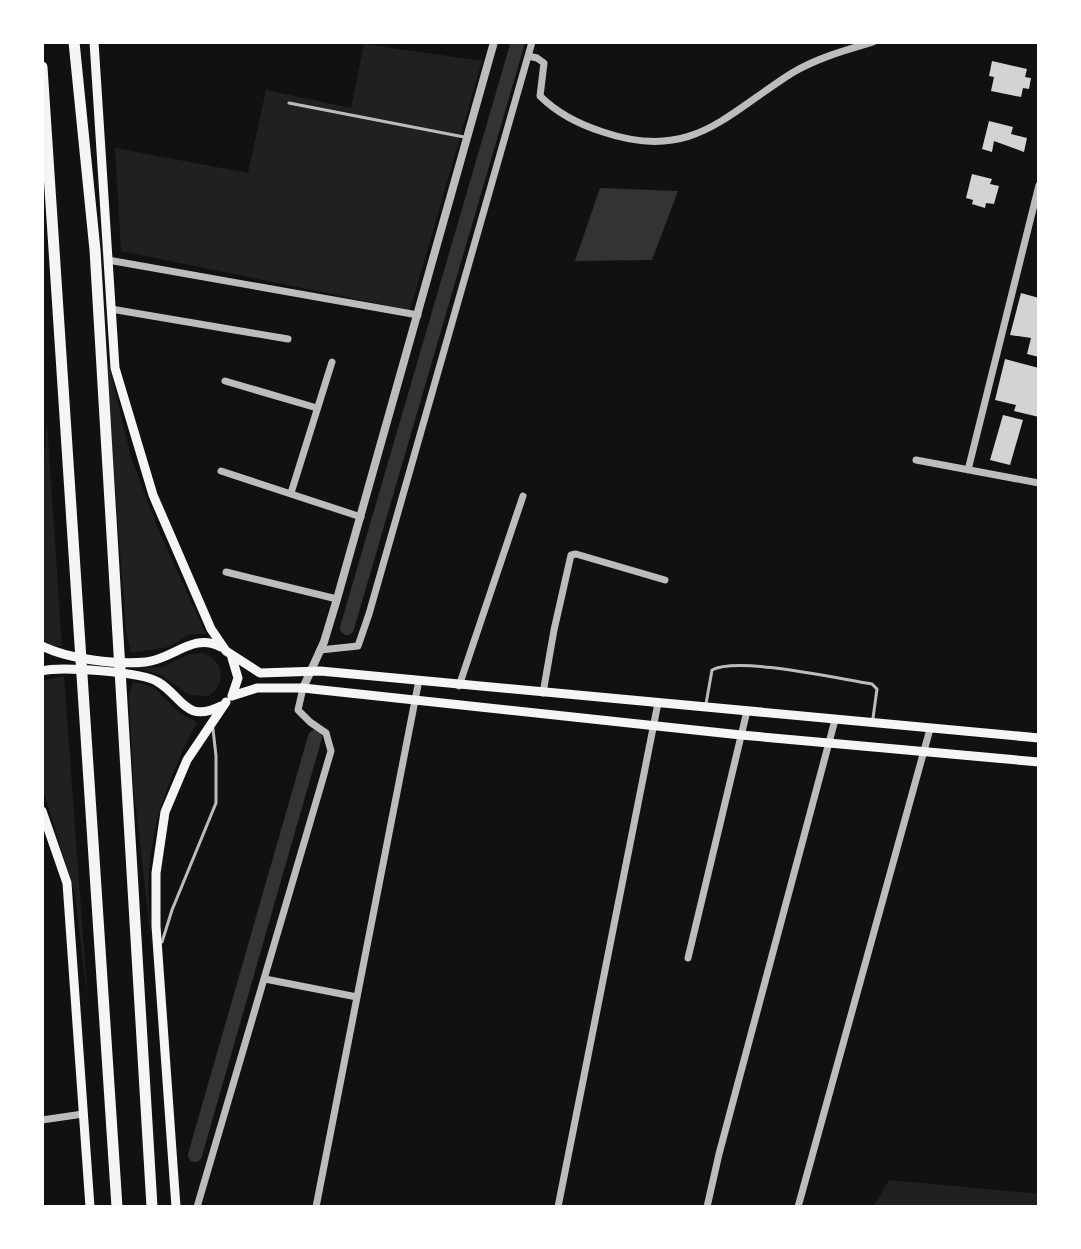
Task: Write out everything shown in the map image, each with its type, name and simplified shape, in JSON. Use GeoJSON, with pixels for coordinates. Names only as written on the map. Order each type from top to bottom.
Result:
{"type":"FeatureCollection","features":[{"type":"Feature","properties":{"kind":"highway"},"geometry":{"type":"LineString","coordinates":[[74,42],[95,250],[152,1207]]}},
{"type":"Feature","properties":{"kind":"highway"},"geometry":{"type":"LineString","coordinates":[[42,67],[117,1207]]}},
{"type":"Feature","properties":{"kind":"main road"},"geometry":{"type":"LineString","coordinates":[[94,42],[115,368],[153,495],[211,629],[236,667],[238,678],[229,699],[187,760],[165,812],[156,873],[158,954],[176,1207]]}},
{"type":"Feature","properties":{"kind":"main road"},"geometry":{"type":"LineString","coordinates":[[42,646],[73,658],[146,662],[194,642],[212,643],[260,673],[309,671],[419,680],[1039,738]]}},
{"type":"Feature","properties":{"kind":"main road"},"geometry":{"type":"LineString","coordinates":[[42,671],[70,669],[142,676],[159,682],[178,702],[197,711],[209,711],[257,688],[303,688],[741,735],[1039,762]]}},
{"type":"Feature","properties":{"kind":"main road"},"geometry":{"type":"LineString","coordinates":[[42,811],[67,883],[90,1207]]}},
{"type":"Feature","properties":{"kind":"street"},"geometry":{"type":"LineString","coordinates":[[197,1207],[331,751],[326,733],[298,710],[303,688],[337,599],[494,42]]}},
{"type":"Feature","properties":{"kind":"street"},"geometry":{"type":"LineString","coordinates":[[320,650],[358,646],[366,625],[532,42]]}},
{"type":"Feature","properties":{"kind":"street"},"geometry":{"type":"LineString","coordinates":[[528,56],[544,63],[540,96],[554,110],[624,140],[659,144],[711,129],[795,71],[837,52],[873,42]]}},
{"type":"Feature","properties":{"kind":"street"},"geometry":{"type":"LineString","coordinates":[[968,470],[1039,185]]}},
{"type":"Feature","properties":{"kind":"street"},"geometry":{"type":"LineString","coordinates":[[108,260],[418,315]]}},
{"type":"Feature","properties":{"kind":"street"},"geometry":{"type":"LineString","coordinates":[[111,309],[288,339]]}},
{"type":"Feature","properties":{"kind":"street"},"geometry":{"type":"LineString","coordinates":[[291,493],[332,362]]}},
{"type":"Feature","properties":{"kind":"street"},"geometry":{"type":"LineString","coordinates":[[225,381],[317,408]]}},
{"type":"Feature","properties":{"kind":"street"},"geometry":{"type":"LineString","coordinates":[[916,460],[1039,483]]}},
{"type":"Feature","properties":{"kind":"street"},"geometry":{"type":"LineString","coordinates":[[221,471],[361,517]]}},
{"type":"Feature","properties":{"kind":"street"},"geometry":{"type":"LineString","coordinates":[[459,686],[523,496]]}},
{"type":"Feature","properties":{"kind":"street"},"geometry":{"type":"LineString","coordinates":[[543,693],[571,555],[665,580]]}},
{"type":"Feature","properties":{"kind":"street"},"geometry":{"type":"LineString","coordinates":[[226,572],[337,599]]}},
{"type":"Feature","properties":{"kind":"street"},"geometry":{"type":"LineString","coordinates":[[316,1207],[419,680]]}},
{"type":"Feature","properties":{"kind":"street"},"geometry":{"type":"LineString","coordinates":[[558,1207],[658,703]]}},
{"type":"Feature","properties":{"kind":"street"},"geometry":{"type":"LineString","coordinates":[[688,958],[747,711]]}},
{"type":"Feature","properties":{"kind":"street"},"geometry":{"type":"LineString","coordinates":[[707,1207],[835,720]]}},
{"type":"Feature","properties":{"kind":"street"},"geometry":{"type":"LineString","coordinates":[[798,1207],[930,729]]}},
{"type":"Feature","properties":{"kind":"street"},"geometry":{"type":"LineString","coordinates":[[265,979],[357,997]]}},
{"type":"Feature","properties":{"kind":"street"},"geometry":{"type":"LineString","coordinates":[[42,1120],[83,1114]]}},
{"type":"Feature","properties":{"kind":"lane"},"geometry":{"type":"LineString","coordinates":[[289,103],[467,138]]}},
{"type":"Feature","properties":{"kind":"lane"},"geometry":{"type":"LineString","coordinates":[[706,707],[712,670],[720,666],[750,666],[872,684],[877,689],[872,723]]}},
{"type":"Feature","properties":{"kind":"lane"},"geometry":{"type":"LineString","coordinates":[[158,954],[172,910],[216,803],[212,721]]}},
{"type":"Feature","properties":{"kind":"shaded area"},"geometry":{"type":"Polygon","coordinates":[[[364,44],[482,61],[410,310],[121,251],[115,148],[248,173],[266,90],[351,108],[364,44]]]}},
{"type":"Feature","properties":{"kind":"shaded area"},"geometry":{"type":"Polygon","coordinates":[[[600,188],[678,191],[652,260],[575,261],[600,188]]]}},
{"type":"Feature","properties":{"kind":"shaded area"},"geometry":{"type":"Polygon","coordinates":[[[105,349],[131,457],[158,529],[206,634],[190,634],[169,647],[131,653],[126,631],[105,349]]]}},
{"type":"Feature","properties":{"kind":"shaded area"},"geometry":{"type":"Polygon","coordinates":[[[47,422],[62,646],[53,646],[42,639],[42,489],[47,422]]]}},
{"type":"Feature","properties":{"kind":"shaded area"},"geometry":{"type":"Polygon","coordinates":[[[202,653],[215,661],[221,672],[219,685],[208,696],[189,695],[161,675],[138,668],[162,667],[190,654],[202,653]]]}},
{"type":"Feature","properties":{"kind":"shaded area"},"geometry":{"type":"Polygon","coordinates":[[[64,676],[88,1004],[75,895],[42,786],[42,681],[64,676]]]}},
{"type":"Feature","properties":{"kind":"shaded area"},"geometry":{"type":"Polygon","coordinates":[[[133,682],[153,687],[181,714],[197,722],[172,777],[154,834],[149,883],[152,948],[134,792],[129,695],[133,682]]]}},
{"type":"Feature","properties":{"kind":"shaded area"},"geometry":{"type":"Polygon","coordinates":[[[889,1180],[1039,1194],[1039,1207],[873,1207],[889,1180]]]}},
{"type":"Feature","properties":{"kind":"building"},"geometry":{"type":"Polygon","coordinates":[[[992,61],[1027,69],[1025,77],[1031,78],[1029,89],[1023,88],[1021,97],[991,91],[994,77],[989,76],[992,61]]]}},
{"type":"Feature","properties":{"kind":"building"},"geometry":{"type":"Polygon","coordinates":[[[989,121],[1013,127],[1011,134],[1027,138],[1024,152],[994,141],[992,152],[982,149],[989,121]]]}},
{"type":"Feature","properties":{"kind":"building"},"geometry":{"type":"Polygon","coordinates":[[[972,174],[992,179],[990,184],[999,186],[994,204],[986,203],[985,208],[972,204],[973,200],[966,198],[972,174]]]}},
{"type":"Feature","properties":{"kind":"building"},"geometry":{"type":"Polygon","coordinates":[[[1021,293],[1039,298],[1039,357],[1027,354],[1031,338],[1010,335],[1021,293]]]}},
{"type":"Feature","properties":{"kind":"building"},"geometry":{"type":"Polygon","coordinates":[[[1005,359],[1039,368],[1039,417],[1014,411],[1016,405],[995,400],[1005,359]]]}},
{"type":"Feature","properties":{"kind":"building"},"geometry":{"type":"Polygon","coordinates":[[[1003,415],[1023,420],[1010,465],[990,460],[1003,415]]]}},
{"type":"Feature","properties":{"kind":"waterway"},"geometry":{"type":"LineString","coordinates":[[347,628],[518,42]]}},
{"type":"Feature","properties":{"kind":"waterway"},"geometry":{"type":"LineString","coordinates":[[195,1155],[315,737]]}}]}
